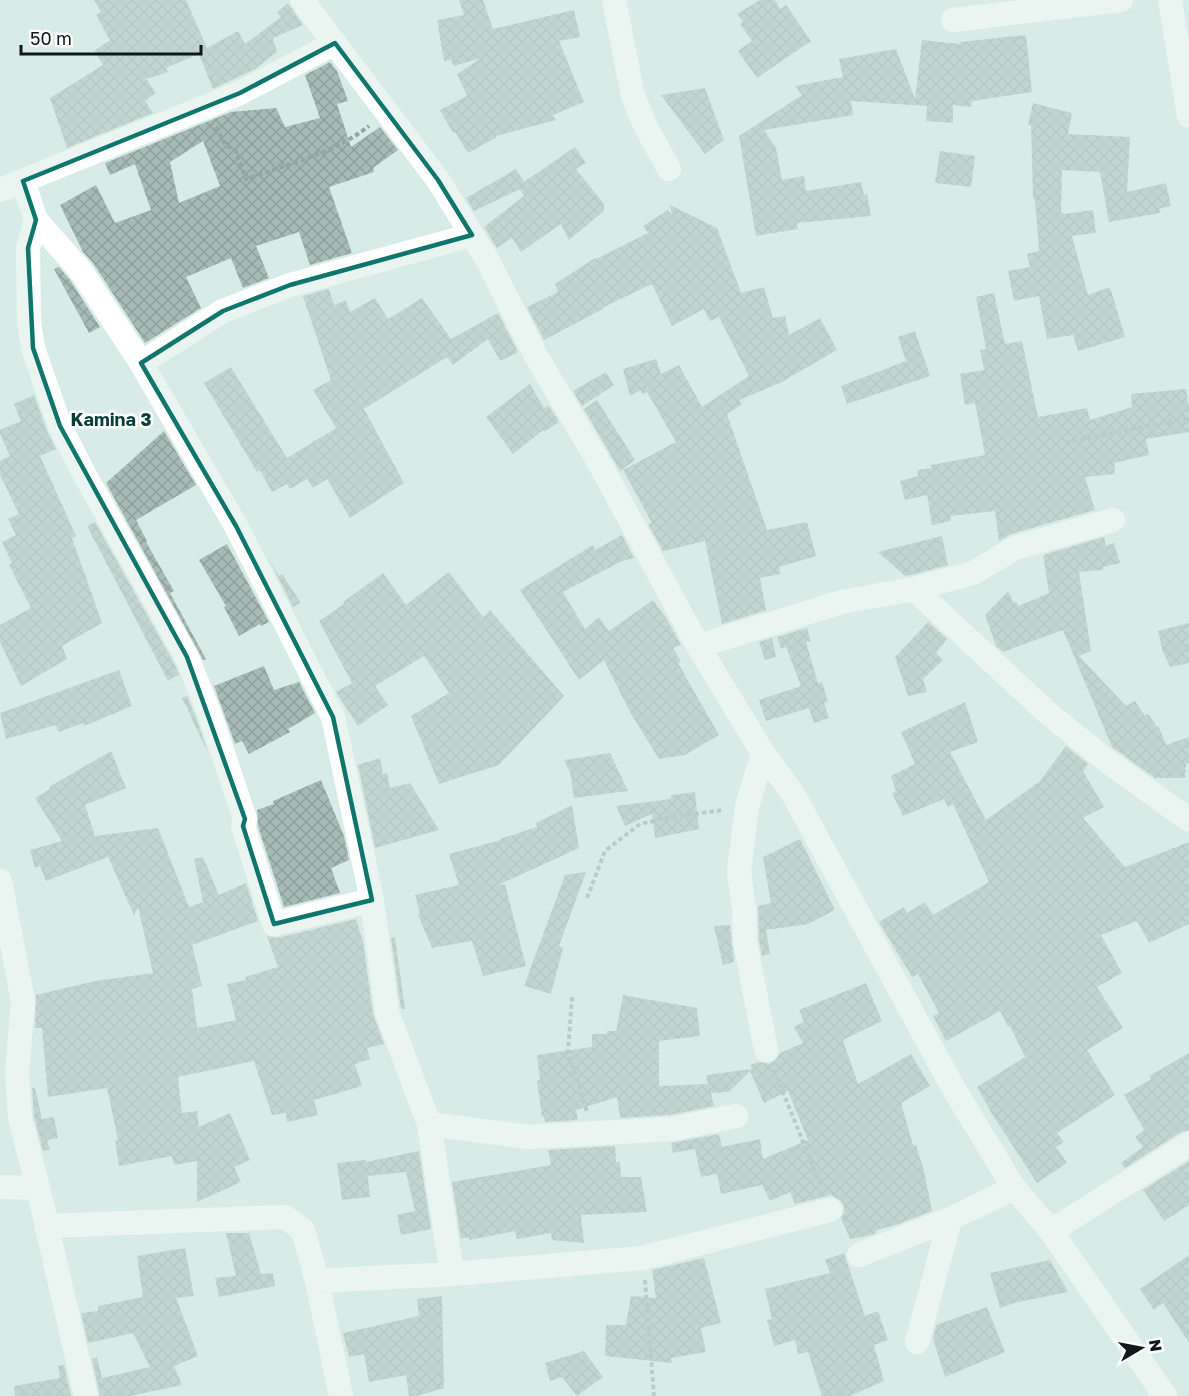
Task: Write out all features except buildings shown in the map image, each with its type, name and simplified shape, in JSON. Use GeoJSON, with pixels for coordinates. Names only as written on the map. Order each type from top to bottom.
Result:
{"type":"FeatureCollection","features":[{"type":"Feature","properties":{"kind":"street"},"geometry":{"type":"LineString","coordinates":[[302,0],[438,180],[488,261],[536,356],[601,466],[698,646],[763,753],[793,794],[955,1091],[1014,1188],[1051,1231],[1165,1396]]}},
{"type":"Feature","properties":{"kind":"street"},"geometry":{"type":"LineString","coordinates":[[614,0],[633,96],[646,127],[669,169]]}},
{"type":"Feature","properties":{"kind":"street"},"geometry":{"type":"LineString","coordinates":[[953,20],[1122,0]]}},
{"type":"Feature","properties":{"kind":"street"},"geometry":{"type":"LineString","coordinates":[[1170,0],[1189,116]]}},
{"type":"Feature","properties":{"kind":"street"},"geometry":{"type":"LineString","coordinates":[[0,190],[240,93],[335,43]]}},
{"type":"Feature","properties":{"kind":"street"},"geometry":{"type":"LineString","coordinates":[[23,181],[36,220],[81,271],[141,363],[236,526],[333,717],[372,900],[387,1012],[429,1124],[452,1274]]}},
{"type":"Feature","properties":{"kind":"street"},"geometry":{"type":"LineString","coordinates":[[36,220],[28,248],[30,322],[37,360],[60,426],[81,468],[187,657],[210,715],[245,819],[243,826],[274,924],[372,900]]}},
{"type":"Feature","properties":{"kind":"street"},"geometry":{"type":"LineString","coordinates":[[141,363],[223,311],[290,285],[472,235]]}},
{"type":"Feature","properties":{"kind":"street"},"geometry":{"type":"LineString","coordinates":[[698,646],[842,602],[914,589],[973,573],[1016,548],[1113,520]]}},
{"type":"Feature","properties":{"kind":"street"},"geometry":{"type":"LineString","coordinates":[[914,589],[1050,715],[1111,764],[1189,820]]}},
{"type":"Feature","properties":{"kind":"street"},"geometry":{"type":"LineString","coordinates":[[763,753],[747,807],[739,872],[744,908],[745,942],[766,1050]]}},
{"type":"Feature","properties":{"kind":"street"},"geometry":{"type":"LineString","coordinates":[[0,881],[23,1001],[17,1073],[20,1118],[86,1396]]}},
{"type":"Feature","properties":{"kind":"street"},"geometry":{"type":"LineString","coordinates":[[429,1124],[528,1137],[672,1129],[736,1116]]}},
{"type":"Feature","properties":{"kind":"street"},"geometry":{"type":"LineString","coordinates":[[1051,1231],[1189,1144]]}},
{"type":"Feature","properties":{"kind":"street"},"geometry":{"type":"LineString","coordinates":[[0,1187],[38,1188]]}},
{"type":"Feature","properties":{"kind":"street"},"geometry":{"type":"LineString","coordinates":[[859,1255],[950,1219],[1014,1188]]}},
{"type":"Feature","properties":{"kind":"street"},"geometry":{"type":"LineString","coordinates":[[317,1281],[452,1274],[642,1258],[830,1210]]}},
{"type":"Feature","properties":{"kind":"street"},"geometry":{"type":"LineString","coordinates":[[46,1226],[285,1217],[303,1230],[317,1281],[341,1396]]}},
{"type":"Feature","properties":{"kind":"street"},"geometry":{"type":"LineString","coordinates":[[917,1342],[950,1219]]}},
{"type":"Feature","properties":{"kind":"path"},"geometry":{"type":"LineString","coordinates":[[207,107],[225,145],[235,150],[246,179],[352,140],[387,112]]}},
{"type":"Feature","properties":{"kind":"path"},"geometry":{"type":"LineString","coordinates":[[1065,442],[1189,417]]}},
{"type":"Feature","properties":{"kind":"path"},"geometry":{"type":"LineString","coordinates":[[587,898],[605,851],[640,824],[747,807]]}},
{"type":"Feature","properties":{"kind":"path"},"geometry":{"type":"LineString","coordinates":[[572,997],[568,1052],[593,1133]]}},
{"type":"Feature","properties":{"kind":"path"},"geometry":{"type":"LineString","coordinates":[[766,1050],[830,1210]]}},
{"type":"Feature","properties":{"kind":"path"},"geometry":{"type":"LineString","coordinates":[[642,1258],[654,1396]]}},
{"type":"Feature","properties":{"kind":"highlighted area"},"geometry":{"type":"Polygon","coordinates":[[[335,43],[438,180],[472,235],[290,285],[223,311],[141,363],[236,526],[333,717],[372,900],[274,924],[243,826],[245,819],[187,657],[60,426],[33,348],[28,248],[36,220],[23,181],[240,93],[335,43]]]}},
{"type":"Feature","properties":{"kind":"district","name":"Kamina 3"},"geometry":{"type":"Point","coordinates":[111,420]}}]}
